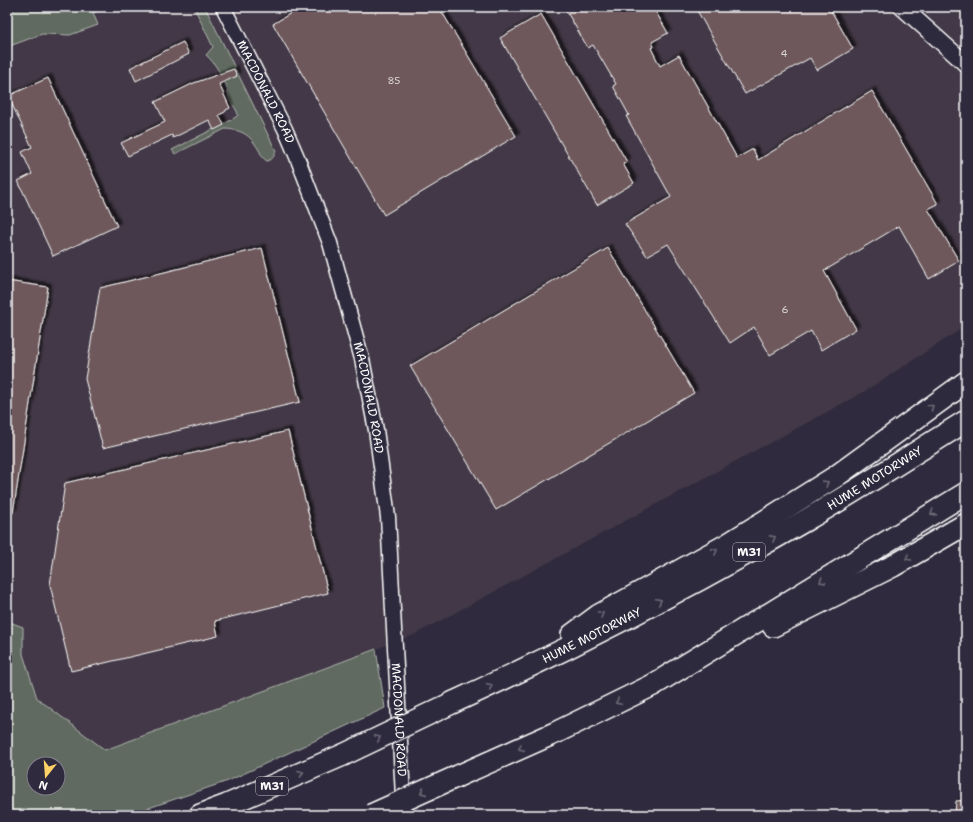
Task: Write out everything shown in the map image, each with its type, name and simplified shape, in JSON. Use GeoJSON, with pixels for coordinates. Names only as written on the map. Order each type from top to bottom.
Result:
{"type":"FeatureCollection","features":[{"type":"Feature","properties":{"kind":"highway"},"geometry":{"type":"LineString","coordinates":[[525,670],[599,614],[728,544],[835,477],[966,382]]}},
{"type":"Feature","properties":{"kind":"highway","name":"HUME MOTORWAY"},"geometry":{"type":"LineString","coordinates":[[200,815],[227,805],[343,755],[525,670],[668,597],[807,520],[966,422]]}},
{"type":"Feature","properties":{"kind":"highway"},"geometry":{"type":"LineString","coordinates":[[653,685],[966,493]]}},
{"type":"Feature","properties":{"kind":"highway"},"geometry":{"type":"LineString","coordinates":[[371,815],[557,732],[893,566],[966,524]]}},
{"type":"Feature","properties":{"kind":"main road"},"geometry":{"type":"LineString","coordinates":[[902,7],[966,64]]}},
{"type":"Feature","properties":{"kind":"street","name":"MACDONALD ROAD"},"geometry":{"type":"LineString","coordinates":[[223,7],[285,129],[297,157],[330,244],[362,359],[376,430],[388,517],[404,815]]}},
{"type":"Feature","properties":{"kind":"shaded area"},"geometry":{"type":"Polygon","coordinates":[[[7,7],[966,7],[966,326],[862,393],[414,635],[105,750],[37,698],[23,654],[23,627],[7,621],[7,7]]]}},
{"type":"Feature","properties":{"kind":"shaded area"},"geometry":{"type":"Polygon","coordinates":[[[21,7],[109,7],[93,13],[98,25],[70,35],[42,34],[7,47],[7,12],[21,7]]]}},
{"type":"Feature","properties":{"kind":"shaded area"},"geometry":{"type":"Polygon","coordinates":[[[194,7],[205,7],[276,151],[274,156],[267,161],[264,159],[257,146],[250,138],[242,132],[225,129],[175,154],[172,150],[238,115],[236,109],[230,101],[227,87],[222,77],[215,65],[206,55],[213,47],[194,7]]]}},
{"type":"Feature","properties":{"kind":"shaded area"},"geometry":{"type":"Polygon","coordinates":[[[7,621],[23,627],[23,654],[37,698],[105,750],[376,649],[385,708],[228,781],[128,815],[7,815],[7,621]]]}},
{"type":"Feature","properties":{"kind":"building"},"geometry":{"type":"Polygon","coordinates":[[[301,7],[439,7],[516,136],[384,215],[273,24],[301,7]]]}},
{"type":"Feature","properties":{"kind":"building"},"geometry":{"type":"Polygon","coordinates":[[[564,7],[653,7],[668,33],[652,42],[654,47],[651,48],[660,66],[679,55],[737,158],[753,149],[758,160],[872,91],[938,204],[928,209],[959,261],[929,279],[899,226],[824,271],[856,329],[821,350],[811,331],[770,355],[754,327],[730,343],[668,244],[647,256],[625,224],[671,197],[626,116],[629,115],[613,86],[616,84],[593,45],[588,48],[564,7]]]}},
{"type":"Feature","properties":{"kind":"building"},"geometry":{"type":"Polygon","coordinates":[[[695,7],[829,7],[853,49],[817,70],[810,58],[745,94],[695,7]]]}},
{"type":"Feature","properties":{"kind":"building"},"geometry":{"type":"Polygon","coordinates":[[[541,14],[627,162],[623,164],[634,183],[597,205],[500,38],[541,14]]]}},
{"type":"Feature","properties":{"kind":"building"},"geometry":{"type":"Polygon","coordinates":[[[183,42],[189,54],[136,81],[130,68],[183,42]]]}},
{"type":"Feature","properties":{"kind":"building"},"geometry":{"type":"Polygon","coordinates":[[[234,69],[237,76],[219,84],[230,108],[219,115],[224,125],[214,130],[209,120],[173,138],[172,135],[128,156],[121,143],[165,122],[155,102],[194,83],[234,69]]]}},
{"type":"Feature","properties":{"kind":"building"},"geometry":{"type":"Polygon","coordinates":[[[48,78],[117,226],[53,256],[18,181],[32,174],[22,152],[32,147],[8,96],[48,78]]]}},
{"type":"Feature","properties":{"kind":"building"},"geometry":{"type":"Polygon","coordinates":[[[262,248],[300,402],[103,448],[85,379],[100,288],[262,248]]]}},
{"type":"Feature","properties":{"kind":"building"},"geometry":{"type":"Polygon","coordinates":[[[608,248],[694,393],[496,510],[410,366],[608,248]]]}},
{"type":"Feature","properties":{"kind":"building"},"geometry":{"type":"Polygon","coordinates":[[[7,281],[48,287],[13,513],[7,513],[7,281]]]}},
{"type":"Feature","properties":{"kind":"building"},"geometry":{"type":"Polygon","coordinates":[[[288,431],[328,593],[215,621],[218,636],[71,671],[50,585],[65,483],[288,431]]]}},
{"type":"Feature","properties":{"kind":"building"},"geometry":{"type":"Polygon","coordinates":[[[966,800],[966,815],[955,815],[956,801],[966,800]]]}}]}
